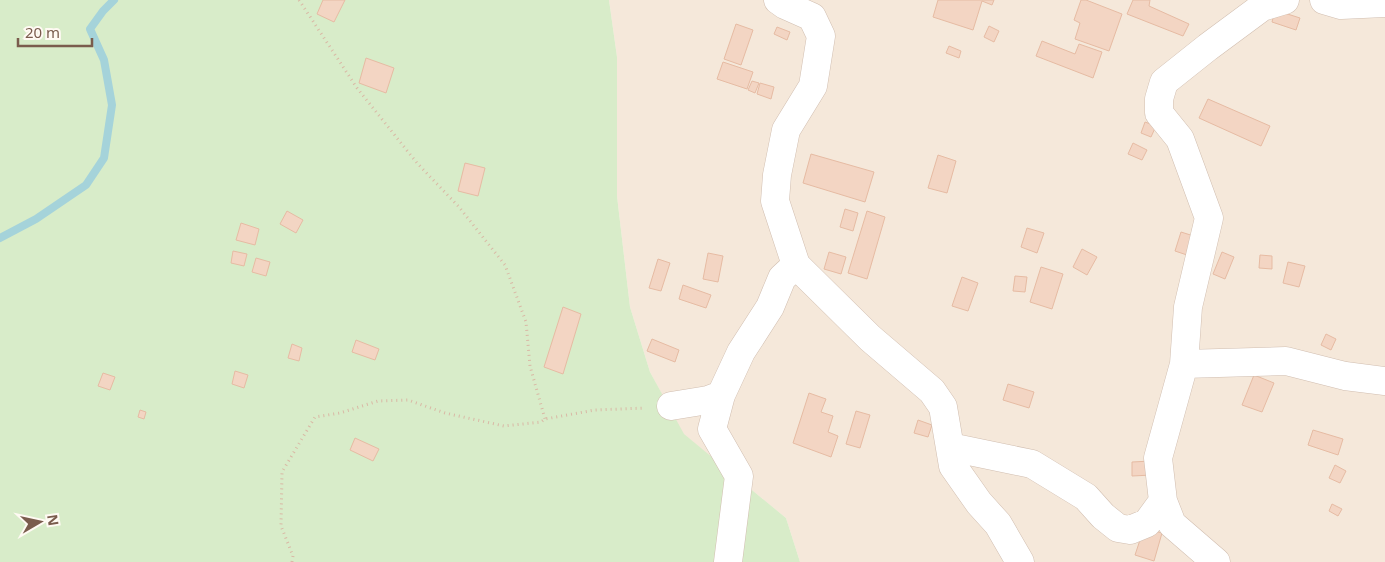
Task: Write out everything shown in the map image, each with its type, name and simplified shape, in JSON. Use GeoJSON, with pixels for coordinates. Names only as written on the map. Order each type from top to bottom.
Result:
{"type":"FeatureCollection","features":[{"type":"Feature","properties":{"kind":"street"},"geometry":{"type":"LineString","coordinates":[[778,0],[812,17],[821,36],[813,86],[786,130],[777,175],[775,201],[796,266],[870,338],[932,391],[943,407],[953,466],[979,503],[998,524],[1020,562]]}},
{"type":"Feature","properties":{"kind":"street"},"geometry":{"type":"LineString","coordinates":[[1216,562],[1172,524],[1163,501],[1158,458],[1184,364],[1188,307],[1209,218],[1180,139],[1159,113],[1159,99],[1164,82],[1208,47],[1262,7],[1285,0]]}},
{"type":"Feature","properties":{"kind":"street"},"geometry":{"type":"LineString","coordinates":[[1324,0],[1341,5],[1385,3]]}},
{"type":"Feature","properties":{"kind":"street"},"geometry":{"type":"LineString","coordinates":[[728,562],[739,476],[712,429],[722,396],[741,352],[770,308],[782,278],[796,266]]}},
{"type":"Feature","properties":{"kind":"street"},"geometry":{"type":"LineString","coordinates":[[1184,364],[1286,361],[1345,376],[1385,381]]}},
{"type":"Feature","properties":{"kind":"street"},"geometry":{"type":"LineString","coordinates":[[671,406],[722,396]]}},
{"type":"Feature","properties":{"kind":"street"},"geometry":{"type":"LineString","coordinates":[[950,447],[1032,464],[1086,497],[1103,516],[1118,528],[1130,530],[1147,522],[1163,501]]}},
{"type":"Feature","properties":{"kind":"path"},"geometry":{"type":"LineString","coordinates":[[299,0],[358,88],[417,163],[459,207],[505,265],[526,322],[530,366],[546,419]]}},
{"type":"Feature","properties":{"kind":"path"},"geometry":{"type":"LineString","coordinates":[[292,562],[293,556],[281,526],[282,472],[315,417],[340,413],[378,401],[408,400],[445,413],[504,426],[541,422],[546,419],[595,410],[671,406]]}},
{"type":"Feature","properties":{"kind":"shaded area"},"geometry":{"type":"Polygon","coordinates":[[[609,0],[1385,0],[1385,562],[800,562],[786,518],[683,434],[650,372],[630,307],[617,196],[617,57],[609,0]]]}},
{"type":"Feature","properties":{"kind":"green space"},"geometry":{"type":"Polygon","coordinates":[[[0,0],[609,0],[617,57],[617,196],[630,307],[650,372],[684,434],[786,518],[800,562],[0,562],[0,0]]]}},
{"type":"Feature","properties":{"kind":"building"},"geometry":{"type":"Polygon","coordinates":[[[323,0],[345,0],[334,22],[317,14],[323,0]]]}},
{"type":"Feature","properties":{"kind":"building"},"geometry":{"type":"Polygon","coordinates":[[[938,0],[994,0],[992,5],[982,1],[973,30],[933,17],[938,0]]]}},
{"type":"Feature","properties":{"kind":"building"},"geometry":{"type":"Polygon","coordinates":[[[1081,0],[1086,0],[1122,14],[1109,51],[1075,39],[1080,23],[1074,20],[1081,0]]]}},
{"type":"Feature","properties":{"kind":"building"},"geometry":{"type":"Polygon","coordinates":[[[1133,0],[1150,0],[1149,6],[1189,24],[1183,36],[1127,14],[1133,0]]]}},
{"type":"Feature","properties":{"kind":"building"},"geometry":{"type":"Polygon","coordinates":[[[1275,10],[1300,18],[1296,30],[1272,22],[1275,10]]]}},
{"type":"Feature","properties":{"kind":"building"},"geometry":{"type":"Polygon","coordinates":[[[736,24],[753,30],[741,65],[724,59],[736,24]]]}},
{"type":"Feature","properties":{"kind":"building"},"geometry":{"type":"Polygon","coordinates":[[[989,26],[999,31],[994,42],[984,37],[989,26]]]}},
{"type":"Feature","properties":{"kind":"building"},"geometry":{"type":"Polygon","coordinates":[[[777,27],[790,32],[787,40],[774,34],[777,27]]]}},
{"type":"Feature","properties":{"kind":"building"},"geometry":{"type":"Polygon","coordinates":[[[1042,41],[1075,54],[1079,44],[1102,52],[1093,78],[1036,56],[1042,41]]]}},
{"type":"Feature","properties":{"kind":"building"},"geometry":{"type":"Polygon","coordinates":[[[949,46],[961,51],[959,58],[946,53],[949,46]]]}},
{"type":"Feature","properties":{"kind":"building"},"geometry":{"type":"Polygon","coordinates":[[[366,58],[394,68],[386,93],[359,83],[366,58]]]}},
{"type":"Feature","properties":{"kind":"building"},"geometry":{"type":"Polygon","coordinates":[[[723,62],[753,72],[747,89],[717,79],[723,62]]]}},
{"type":"Feature","properties":{"kind":"building"},"geometry":{"type":"Polygon","coordinates":[[[752,81],[759,83],[755,93],[748,90],[752,81]]]}},
{"type":"Feature","properties":{"kind":"building"},"geometry":{"type":"Polygon","coordinates":[[[760,83],[774,87],[771,99],[757,94],[760,83]]]}},
{"type":"Feature","properties":{"kind":"building"},"geometry":{"type":"Polygon","coordinates":[[[1208,99],[1270,126],[1261,146],[1199,118],[1208,99]]]}},
{"type":"Feature","properties":{"kind":"building"},"geometry":{"type":"Polygon","coordinates":[[[1145,122],[1156,126],[1151,137],[1141,133],[1145,122]]]}},
{"type":"Feature","properties":{"kind":"building"},"geometry":{"type":"Polygon","coordinates":[[[1133,143],[1147,150],[1142,160],[1128,154],[1133,143]]]}},
{"type":"Feature","properties":{"kind":"building"},"geometry":{"type":"Polygon","coordinates":[[[811,154],[874,172],[865,202],[803,183],[811,154]]]}},
{"type":"Feature","properties":{"kind":"building"},"geometry":{"type":"Polygon","coordinates":[[[938,155],[956,161],[947,193],[928,188],[938,155]]]}},
{"type":"Feature","properties":{"kind":"building"},"geometry":{"type":"Polygon","coordinates":[[[465,163],[485,168],[478,196],[458,191],[465,163]]]}},
{"type":"Feature","properties":{"kind":"building"},"geometry":{"type":"Polygon","coordinates":[[[845,209],[858,213],[853,231],[840,227],[845,209]]]}},
{"type":"Feature","properties":{"kind":"building"},"geometry":{"type":"Polygon","coordinates":[[[287,211],[303,220],[296,233],[280,224],[287,211]]]}},
{"type":"Feature","properties":{"kind":"building"},"geometry":{"type":"Polygon","coordinates":[[[867,211],[885,217],[867,279],[848,273],[867,211]]]}},
{"type":"Feature","properties":{"kind":"building"},"geometry":{"type":"Polygon","coordinates":[[[241,223],[259,229],[255,245],[236,240],[241,223]]]}},
{"type":"Feature","properties":{"kind":"building"},"geometry":{"type":"Polygon","coordinates":[[[1027,228],[1044,233],[1037,253],[1021,247],[1027,228]]]}},
{"type":"Feature","properties":{"kind":"building"},"geometry":{"type":"Polygon","coordinates":[[[1181,232],[1200,238],[1193,257],[1175,251],[1181,232]]]}},
{"type":"Feature","properties":{"kind":"building"},"geometry":{"type":"Polygon","coordinates":[[[1082,249],[1097,257],[1087,275],[1073,267],[1082,249]]]}},
{"type":"Feature","properties":{"kind":"building"},"geometry":{"type":"Polygon","coordinates":[[[233,251],[247,254],[244,266],[231,263],[233,251]]]}},
{"type":"Feature","properties":{"kind":"building"},"geometry":{"type":"Polygon","coordinates":[[[829,252],[846,257],[841,274],[824,269],[829,252]]]}},
{"type":"Feature","properties":{"kind":"building"},"geometry":{"type":"Polygon","coordinates":[[[1222,252],[1234,257],[1225,279],[1213,274],[1222,252]]]}},
{"type":"Feature","properties":{"kind":"building"},"geometry":{"type":"Polygon","coordinates":[[[708,253],[723,256],[718,282],[703,279],[708,253]]]}},
{"type":"Feature","properties":{"kind":"building"},"geometry":{"type":"Polygon","coordinates":[[[1260,255],[1272,256],[1272,269],[1259,268],[1260,255]]]}},
{"type":"Feature","properties":{"kind":"building"},"geometry":{"type":"Polygon","coordinates":[[[256,258],[270,262],[266,276],[252,272],[256,258]]]}},
{"type":"Feature","properties":{"kind":"building"},"geometry":{"type":"Polygon","coordinates":[[[658,259],[670,263],[661,291],[649,288],[658,259]]]}},
{"type":"Feature","properties":{"kind":"building"},"geometry":{"type":"Polygon","coordinates":[[[1288,262],[1305,266],[1299,287],[1283,283],[1288,262]]]}},
{"type":"Feature","properties":{"kind":"building"},"geometry":{"type":"Polygon","coordinates":[[[1041,267],[1063,274],[1052,309],[1030,302],[1041,267]]]}},
{"type":"Feature","properties":{"kind":"building"},"geometry":{"type":"Polygon","coordinates":[[[1015,276],[1027,277],[1025,292],[1013,291],[1015,276]]]}},
{"type":"Feature","properties":{"kind":"building"},"geometry":{"type":"Polygon","coordinates":[[[962,277],[978,283],[968,311],[952,306],[962,277]]]}},
{"type":"Feature","properties":{"kind":"building"},"geometry":{"type":"Polygon","coordinates":[[[683,285],[711,295],[706,308],[679,299],[683,285]]]}},
{"type":"Feature","properties":{"kind":"building"},"geometry":{"type":"Polygon","coordinates":[[[563,307],[581,314],[563,374],[544,367],[563,307]]]}},
{"type":"Feature","properties":{"kind":"building"},"geometry":{"type":"Polygon","coordinates":[[[1326,334],[1336,339],[1331,350],[1321,345],[1326,334]]]}},
{"type":"Feature","properties":{"kind":"building"},"geometry":{"type":"Polygon","coordinates":[[[652,339],[679,350],[675,362],[647,351],[652,339]]]}},
{"type":"Feature","properties":{"kind":"building"},"geometry":{"type":"Polygon","coordinates":[[[356,340],[379,349],[375,360],[352,352],[356,340]]]}},
{"type":"Feature","properties":{"kind":"building"},"geometry":{"type":"Polygon","coordinates":[[[292,344],[302,348],[299,361],[288,358],[292,344]]]}},
{"type":"Feature","properties":{"kind":"building"},"geometry":{"type":"Polygon","coordinates":[[[235,371],[248,375],[244,388],[232,384],[235,371]]]}},
{"type":"Feature","properties":{"kind":"building"},"geometry":{"type":"Polygon","coordinates":[[[103,373],[115,377],[110,390],[98,386],[103,373]]]}},
{"type":"Feature","properties":{"kind":"building"},"geometry":{"type":"Polygon","coordinates":[[[1254,375],[1274,383],[1262,412],[1242,405],[1254,375]]]}},
{"type":"Feature","properties":{"kind":"building"},"geometry":{"type":"Polygon","coordinates":[[[1008,384],[1034,392],[1029,408],[1003,400],[1008,384]]]}},
{"type":"Feature","properties":{"kind":"building"},"geometry":{"type":"Polygon","coordinates":[[[809,393],[826,399],[821,412],[833,416],[828,432],[838,436],[831,457],[793,443],[809,393]]]}},
{"type":"Feature","properties":{"kind":"building"},"geometry":{"type":"Polygon","coordinates":[[[140,410],[146,412],[144,419],[138,417],[140,410]]]}},
{"type":"Feature","properties":{"kind":"building"},"geometry":{"type":"Polygon","coordinates":[[[856,411],[870,415],[860,448],[846,444],[856,411]]]}},
{"type":"Feature","properties":{"kind":"building"},"geometry":{"type":"Polygon","coordinates":[[[918,420],[932,425],[928,437],[914,433],[918,420]]]}},
{"type":"Feature","properties":{"kind":"building"},"geometry":{"type":"Polygon","coordinates":[[[1313,430],[1343,439],[1338,455],[1308,445],[1313,430]]]}},
{"type":"Feature","properties":{"kind":"building"},"geometry":{"type":"Polygon","coordinates":[[[355,438],[379,449],[373,461],[350,450],[355,438]]]}},
{"type":"Feature","properties":{"kind":"building"},"geometry":{"type":"Polygon","coordinates":[[[1151,461],[1152,475],[1132,476],[1132,462],[1151,461]]]}},
{"type":"Feature","properties":{"kind":"building"},"geometry":{"type":"Polygon","coordinates":[[[1335,465],[1346,471],[1340,483],[1329,478],[1335,465]]]}},
{"type":"Feature","properties":{"kind":"building"},"geometry":{"type":"Polygon","coordinates":[[[1332,504],[1342,509],[1338,516],[1329,511],[1332,504]]]}},
{"type":"Feature","properties":{"kind":"building"},"geometry":{"type":"Polygon","coordinates":[[[1144,528],[1162,533],[1154,561],[1135,555],[1144,528]]]}},
{"type":"Feature","properties":{"kind":"waterway"},"geometry":{"type":"LineString","coordinates":[[0,238],[36,219],[86,185],[104,158],[112,105],[104,60],[90,29],[114,0]]}}]}
